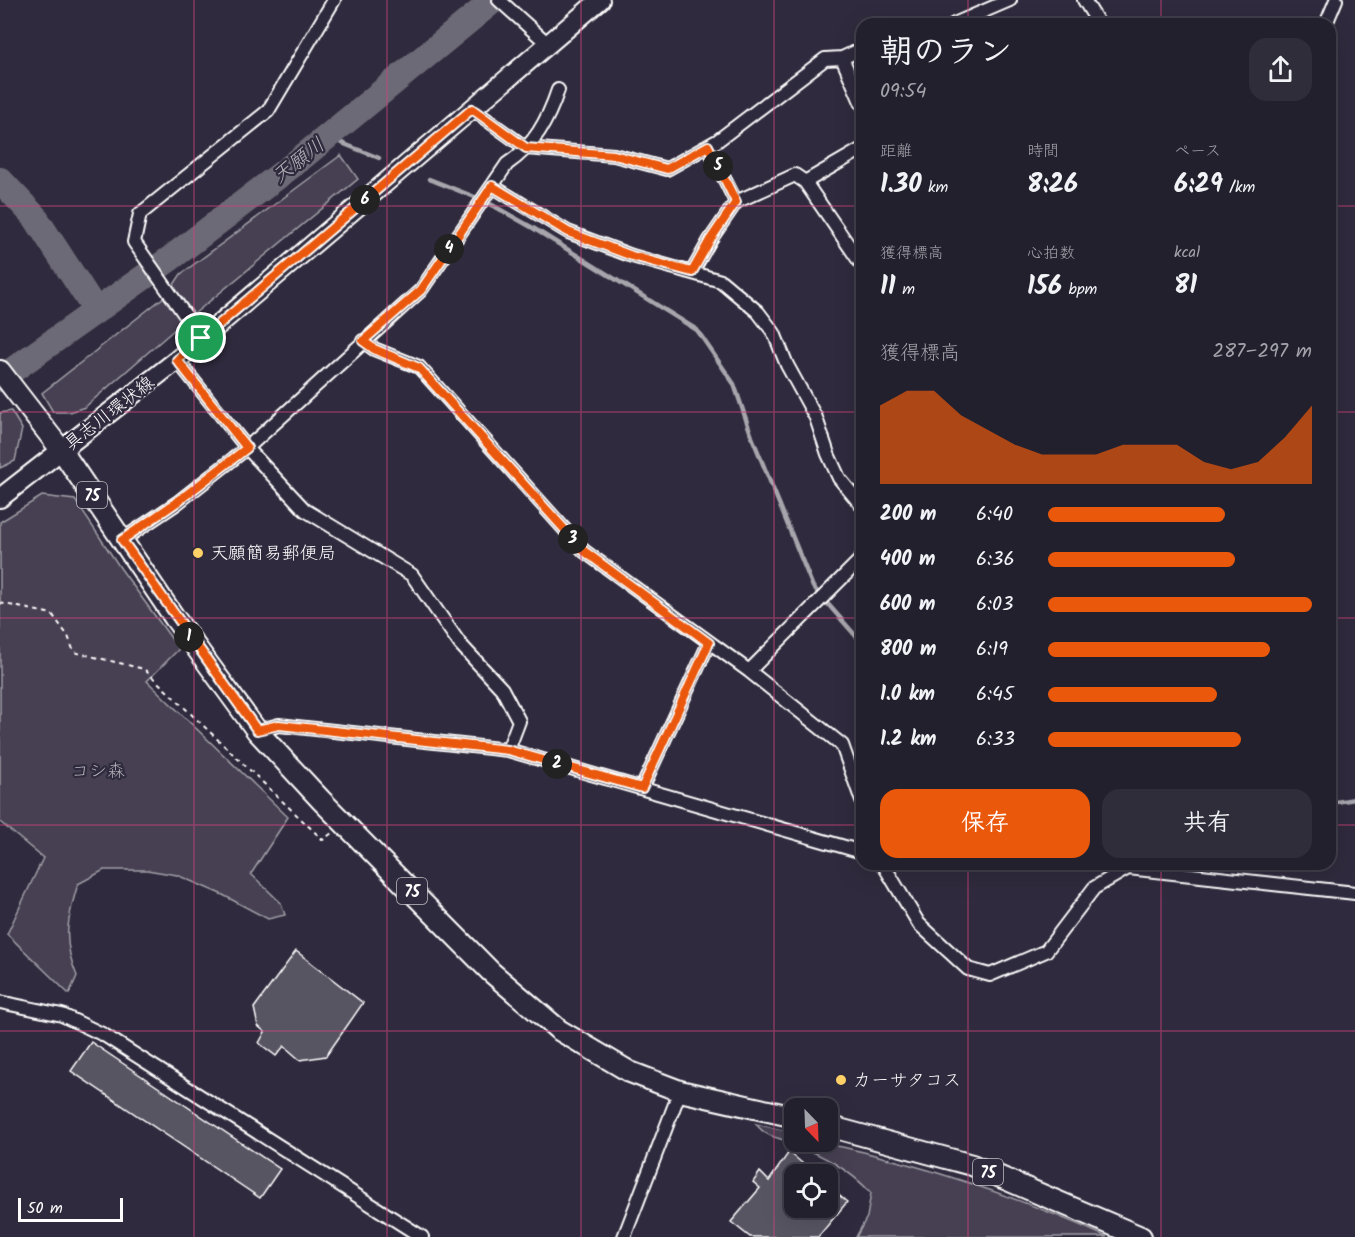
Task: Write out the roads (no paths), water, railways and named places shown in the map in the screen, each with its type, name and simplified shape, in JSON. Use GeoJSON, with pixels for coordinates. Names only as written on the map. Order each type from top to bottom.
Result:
{"type":"FeatureCollection","features":[{"type":"Feature","properties":{"kind":"main road","name":"具志川環状線"},"geometry":{"type":"LineString","coordinates":[[0,498],[177,360],[600,0]]}},
{"type":"Feature","properties":{"kind":"main road","name":"75"},"geometry":{"type":"LineString","coordinates":[[0,371],[62,451],[122,540],[257,730],[344,823],[531,1008],[606,1060],[652,1082],[680,1091],[784,1115]]}},
{"type":"Feature","properties":{"kind":"main road","name":"75"},"geometry":{"type":"LineString","coordinates":[[838,1128],[928,1151],[972,1165],[1141,1237]]}},
{"type":"Feature","properties":{"kind":"street"},"geometry":{"type":"LineString","coordinates":[[201,338],[134,242],[140,214],[268,111],[334,0]]}},
{"type":"Feature","properties":{"kind":"street"},"geometry":{"type":"LineString","coordinates":[[499,0],[548,44]]}},
{"type":"Feature","properties":{"kind":"street"},"geometry":{"type":"LineString","coordinates":[[968,18],[1010,0]]}},
{"type":"Feature","properties":{"kind":"street"},"geometry":{"type":"LineString","coordinates":[[1084,0],[1095,18]]}},
{"type":"Feature","properties":{"kind":"street"},"geometry":{"type":"LineString","coordinates":[[1328,18],[1336,0]]}},
{"type":"Feature","properties":{"kind":"street"},"geometry":{"type":"LineString","coordinates":[[472,109],[526,148],[614,155],[667,169],[708,146],[825,59],[842,58],[856,52]]}},
{"type":"Feature","properties":{"kind":"street"},"geometry":{"type":"LineString","coordinates":[[842,58],[856,90]]}},
{"type":"Feature","properties":{"kind":"street"},"geometry":{"type":"LineString","coordinates":[[122,540],[177,502],[247,448],[421,290],[507,164],[526,148],[548,119],[558,90]]}},
{"type":"Feature","properties":{"kind":"street"},"geometry":{"type":"LineString","coordinates":[[708,146],[736,202]]}},
{"type":"Feature","properties":{"kind":"street"},"geometry":{"type":"LineString","coordinates":[[805,182],[856,152]]}},
{"type":"Feature","properties":{"kind":"street"},"geometry":{"type":"LineString","coordinates":[[692,272],[736,202],[795,175],[805,182],[856,256]]}},
{"type":"Feature","properties":{"kind":"street"},"geometry":{"type":"LineString","coordinates":[[492,186],[568,232],[632,256],[721,281],[758,312],[774,333],[787,365],[816,418],[839,478],[856,499]]}},
{"type":"Feature","properties":{"kind":"street"},"geometry":{"type":"LineString","coordinates":[[363,341],[374,349],[419,368],[584,551],[749,671],[842,745],[856,784]]}},
{"type":"Feature","properties":{"kind":"street"},"geometry":{"type":"LineString","coordinates":[[177,360],[247,448],[305,510],[412,575],[460,644],[502,689],[519,721],[508,750]]}},
{"type":"Feature","properties":{"kind":"street"},"geometry":{"type":"LineString","coordinates":[[749,671],[856,564]]}},
{"type":"Feature","properties":{"kind":"street"},"geometry":{"type":"LineString","coordinates":[[642,788],[709,643]]}},
{"type":"Feature","properties":{"kind":"street"},"geometry":{"type":"LineString","coordinates":[[257,730],[279,725],[508,750],[856,850]]}},
{"type":"Feature","properties":{"kind":"street"},"geometry":{"type":"LineString","coordinates":[[887,870],[919,924],[968,969],[990,975],[1046,951],[1094,888],[1125,870]]}},
{"type":"Feature","properties":{"kind":"street"},"geometry":{"type":"LineString","coordinates":[[1146,870],[1355,893]]}},
{"type":"Feature","properties":{"kind":"street"},"geometry":{"type":"LineString","coordinates":[[0,1002],[62,1015],[104,1035],[422,1237]]}},
{"type":"Feature","properties":{"kind":"street"},"geometry":{"type":"LineString","coordinates":[[624,1237],[680,1091]]}},
{"type":"Feature","properties":{"kind":"waterway","name":"天願川"},"geometry":{"type":"LineString","coordinates":[[0,379],[171,258],[294,164],[494,0]]}},
{"type":"Feature","properties":{"kind":"waterway"},"geometry":{"type":"LineString","coordinates":[[327,137],[379,158]]}},
{"type":"Feature","properties":{"kind":"waterway"},"geometry":{"type":"LineString","coordinates":[[429,179],[485,201],[533,228],[697,330],[734,384],[752,437],[813,587],[856,636]]}},
{"type":"Feature","properties":{"kind":"waterway","name":"天願川"},"geometry":{"type":"LineString","coordinates":[[0,180],[35,217],[96,311]]}},
{"type":"Feature","properties":{"kind":"waterway"},"geometry":{"type":"LineString","coordinates":[[1336,802],[1355,799]]}},
{"type":"Feature","properties":{"kind":"place","name":"天願簡易郵便局"},"geometry":{"type":"Point","coordinates":[198,553]}},
{"type":"Feature","properties":{"kind":"place","name":"カーサタコス"},"geometry":{"type":"Point","coordinates":[841,1080]}},
{"type":"Feature","properties":{"kind":"park label","name":"コシ森"},"geometry":{"type":"Point","coordinates":[98,771]}}]}
